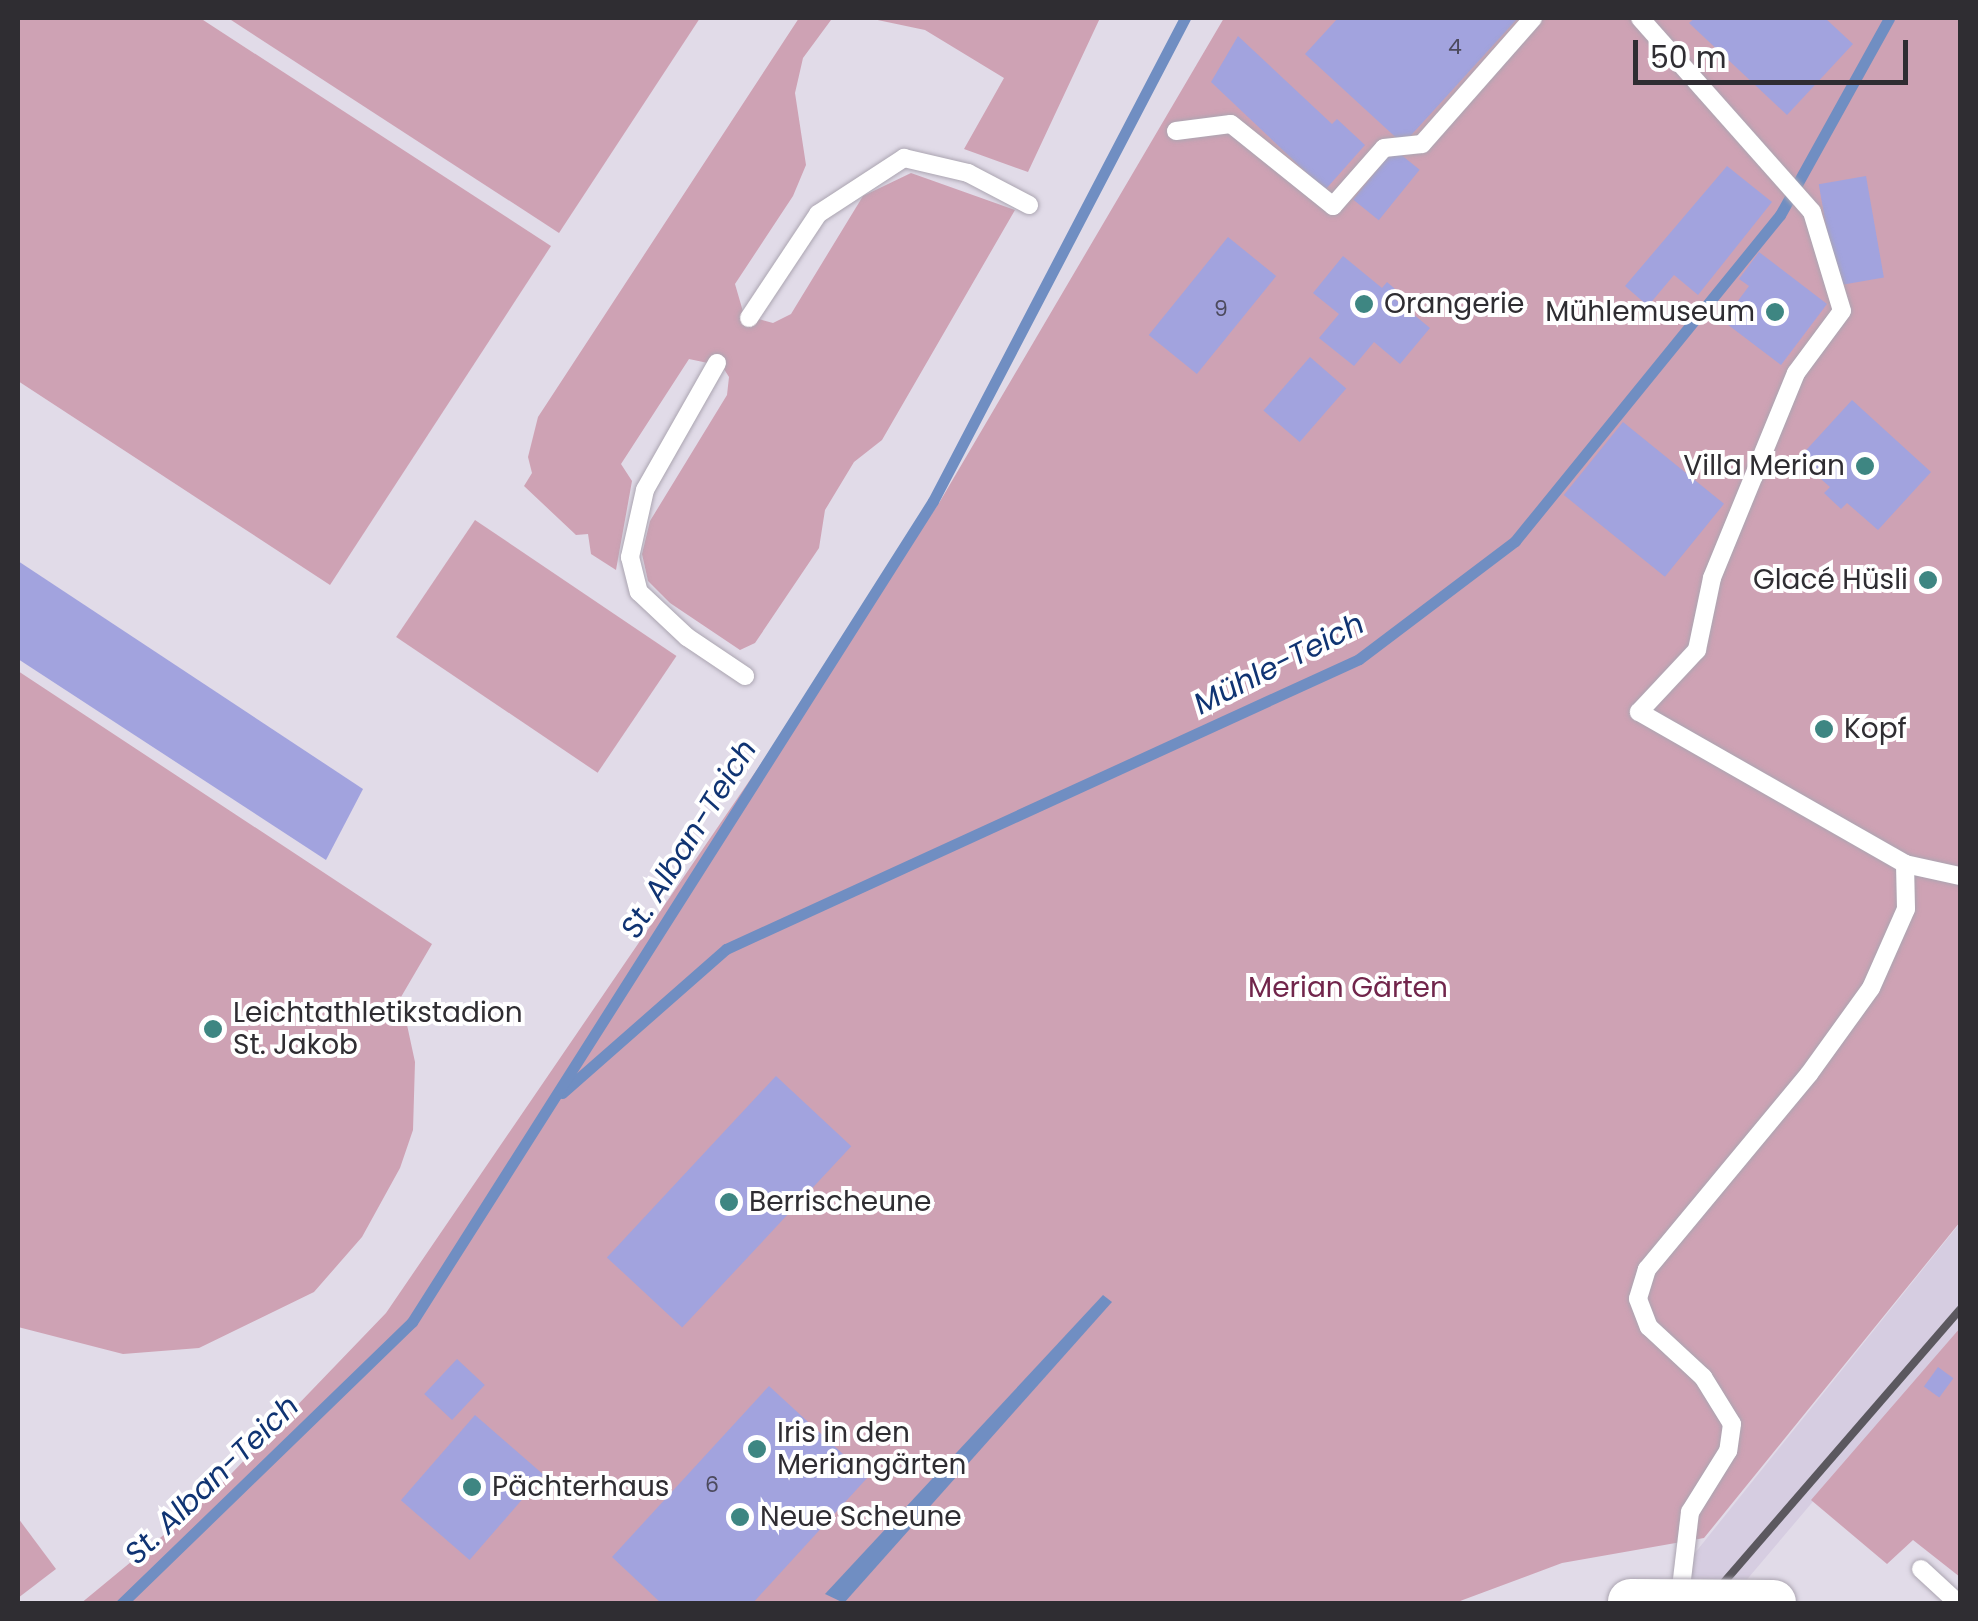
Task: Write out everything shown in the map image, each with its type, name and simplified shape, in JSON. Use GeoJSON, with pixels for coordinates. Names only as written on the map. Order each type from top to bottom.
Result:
{"type":"FeatureCollection","features":[{"type":"Feature","properties":{"kind":"main road"},"geometry":{"type":"LineString","coordinates":[[1630,1601],[1680,1596],[1773,1602]]}},
{"type":"Feature","properties":{"kind":"lane"},"geometry":{"type":"LineString","coordinates":[[1176,132],[1231,124],[1332,206],[1384,148],[1422,144],[1533,18]]}},
{"type":"Feature","properties":{"kind":"lane"},"geometry":{"type":"LineString","coordinates":[[1640,18],[1812,212],[1842,311],[1796,373],[1712,578],[1697,650],[1638,712],[1905,864],[1960,876]]}},
{"type":"Feature","properties":{"kind":"lane"},"geometry":{"type":"LineString","coordinates":[[749,318],[818,214],[904,158],[968,173],[1029,206]]}},
{"type":"Feature","properties":{"kind":"lane"},"geometry":{"type":"LineString","coordinates":[[717,363],[645,490],[630,557],[639,592],[687,638],[745,676]]}},
{"type":"Feature","properties":{"kind":"lane"},"geometry":{"type":"LineString","coordinates":[[1680,1596],[1690,1512],[1728,1451],[1732,1424],[1703,1377],[1650,1327],[1638,1299],[1644,1280],[1674,1228],[1809,1074],[1871,988],[1906,909],[1905,864]]}},
{"type":"Feature","properties":{"kind":"lane"},"geometry":{"type":"LineString","coordinates":[[1921,1569],[1959,1601]]}},
{"type":"Feature","properties":{"kind":"shaded area"},"geometry":{"type":"Polygon","coordinates":[[[1960,1223],[1960,1328],[1727,1603],[1654,1604],[1960,1223]]]}},
{"type":"Feature","properties":{"kind":"green space"},"geometry":{"type":"Polygon","coordinates":[[[18,18],[200,18],[551,246],[330,585],[18,381],[18,18]]]}},
{"type":"Feature","properties":{"kind":"green space"},"geometry":{"type":"Polygon","coordinates":[[[228,18],[700,18],[559,233],[228,18]]]}},
{"type":"Feature","properties":{"kind":"green space"},"geometry":{"type":"Polygon","coordinates":[[[799,18],[842,18],[831,20],[803,58],[795,93],[806,165],[793,196],[735,284],[744,315],[773,323],[791,314],[863,196],[911,173],[1015,210],[882,440],[854,462],[825,510],[819,548],[755,643],[740,650],[670,603],[648,581],[642,554],[650,521],[727,395],[729,377],[722,366],[689,359],[621,464],[632,481],[616,570],[591,554],[588,534],[576,535],[524,486],[532,473],[528,457],[538,417],[799,18]]]}},
{"type":"Feature","properties":{"kind":"green space"},"geometry":{"type":"Polygon","coordinates":[[[868,18],[1100,18],[1028,172],[964,149],[1004,78],[925,30],[868,18]]]}},
{"type":"Feature","properties":{"kind":"green space","name":"Merian Gärten"},"geometry":{"type":"Polygon","coordinates":[[[1224,18],[1960,18],[1960,1222],[1704,1538],[1562,1563],[1452,1604],[80,1604],[206,1500],[386,1313],[939,503],[1224,18]]]}},
{"type":"Feature","properties":{"kind":"green space"},"geometry":{"type":"Polygon","coordinates":[[[475,520],[676,656],[598,773],[396,637],[475,520]]]}},
{"type":"Feature","properties":{"kind":"green space","name":"Leichtathletikstadion St. Jakob"},"geometry":{"type":"Polygon","coordinates":[[[18,671],[432,944],[401,997],[415,1062],[413,1130],[400,1168],[362,1237],[314,1292],[199,1348],[123,1354],[18,1327],[18,671]]]}},
{"type":"Feature","properties":{"kind":"green space"},"geometry":{"type":"Polygon","coordinates":[[[1960,1328],[1960,1577],[1913,1540],[1887,1564],[1811,1500],[1960,1328]]]}},
{"type":"Feature","properties":{"kind":"green space"},"geometry":{"type":"Polygon","coordinates":[[[18,1518],[56,1569],[18,1598],[18,1518]]]}},
{"type":"Feature","properties":{"kind":"water"},"geometry":{"type":"Polygon","coordinates":[[[1103,1295],[1112,1302],[844,1603],[825,1594],[1103,1295]]]}},
{"type":"Feature","properties":{"kind":"building"},"geometry":{"type":"Polygon","coordinates":[[[1338,18],[1518,18],[1403,144],[1305,54],[1338,18]]]}},
{"type":"Feature","properties":{"kind":"building"},"geometry":{"type":"Polygon","coordinates":[[[1695,18],[1825,18],[1853,44],[1787,115],[1689,23],[1695,18]]]}},
{"type":"Feature","properties":{"kind":"building"},"geometry":{"type":"Polygon","coordinates":[[[1238,36],[1332,124],[1337,119],[1365,145],[1325,190],[1211,82],[1238,36]]]}},
{"type":"Feature","properties":{"kind":"building"},"geometry":{"type":"Polygon","coordinates":[[[1394,149],[1420,170],[1379,220],[1353,200],[1394,149]]]}},
{"type":"Feature","properties":{"kind":"building"},"geometry":{"type":"Polygon","coordinates":[[[1727,166],[1772,202],[1698,295],[1674,275],[1648,306],[1625,286],[1727,166]]]}},
{"type":"Feature","properties":{"kind":"building"},"geometry":{"type":"Polygon","coordinates":[[[1866,176],[1884,277],[1837,286],[1819,184],[1866,176]]]}},
{"type":"Feature","properties":{"kind":"building"},"geometry":{"type":"Polygon","coordinates":[[[1228,237],[1276,276],[1197,374],[1149,335],[1228,237]]]}},
{"type":"Feature","properties":{"kind":"building","name":"Mühlemuseum"},"geometry":{"type":"Polygon","coordinates":[[[1759,252],[1827,304],[1781,365],[1723,321],[1749,286],[1739,279],[1759,252]]]}},
{"type":"Feature","properties":{"kind":"building","name":"Orangerie"},"geometry":{"type":"Polygon","coordinates":[[[1343,256],[1382,288],[1387,282],[1395,289],[1390,295],[1430,328],[1400,364],[1374,342],[1354,366],[1319,338],[1339,314],[1313,293],[1343,256]]]}},
{"type":"Feature","properties":{"kind":"building"},"geometry":{"type":"Polygon","coordinates":[[[1310,357],[1346,388],[1300,442],[1263,411],[1310,357]]]}},
{"type":"Feature","properties":{"kind":"building","name":"Villa Merian"},"geometry":{"type":"Polygon","coordinates":[[[1852,400],[1931,472],[1878,530],[1847,503],[1841,509],[1824,493],[1830,487],[1798,459],[1852,400]]]}},
{"type":"Feature","properties":{"kind":"building"},"geometry":{"type":"Polygon","coordinates":[[[1623,422],[1724,504],[1665,577],[1564,495],[1623,422]]]}},
{"type":"Feature","properties":{"kind":"building"},"geometry":{"type":"Polygon","coordinates":[[[18,561],[363,789],[326,860],[18,659],[18,561]]]}},
{"type":"Feature","properties":{"kind":"building","name":"Berrischeune"},"geometry":{"type":"Polygon","coordinates":[[[776,1076],[851,1146],[682,1328],[607,1257],[776,1076]]]}},
{"type":"Feature","properties":{"kind":"building"},"geometry":{"type":"Polygon","coordinates":[[[457,1359],[485,1385],[452,1420],[424,1394],[457,1359]]]}},
{"type":"Feature","properties":{"kind":"building"},"geometry":{"type":"Polygon","coordinates":[[[1938,1367],[1953,1378],[1939,1398],[1924,1386],[1938,1367]]]}},
{"type":"Feature","properties":{"kind":"building","name":"Neue Scheune"},"geometry":{"type":"Polygon","coordinates":[[[769,1386],[868,1477],[752,1604],[662,1604],[612,1557],[769,1386]]]}},
{"type":"Feature","properties":{"kind":"building","name":"Pächterhaus"},"geometry":{"type":"Polygon","coordinates":[[[475,1415],[544,1475],[470,1560],[401,1500],[475,1415]]]}},
{"type":"Feature","properties":{"kind":"waterway","name":"St. Alban-Teich"},"geometry":{"type":"LineString","coordinates":[[121,1604],[412,1322],[933,501],[1185,18]]}},
{"type":"Feature","properties":{"kind":"waterway","name":"Mühle-Teich"},"geometry":{"type":"LineString","coordinates":[[562,1093],[726,949],[1359,659],[1515,541],[1780,215],[1889,18]]}},
{"type":"Feature","properties":{"kind":"railway"},"geometry":{"type":"LineString","coordinates":[[1705,1604],[1960,1310]]}},
{"type":"Feature","properties":{"kind":"place","name":"Orangerie"},"geometry":{"type":"Point","coordinates":[1364,304]}},
{"type":"Feature","properties":{"kind":"place","name":"Mühlemuseum"},"geometry":{"type":"Point","coordinates":[1775,312]}},
{"type":"Feature","properties":{"kind":"place","name":"Villa Merian"},"geometry":{"type":"Point","coordinates":[1865,466]}},
{"type":"Feature","properties":{"kind":"place","name":"Glacé Hüsli"},"geometry":{"type":"Point","coordinates":[1928,580]}},
{"type":"Feature","properties":{"kind":"place","name":"Kopf"},"geometry":{"type":"Point","coordinates":[1824,729]}},
{"type":"Feature","properties":{"kind":"place","name":"Leichtathletikstadion St. Jakob"},"geometry":{"type":"Point","coordinates":[213,1029]}},
{"type":"Feature","properties":{"kind":"place","name":"Berrischeune"},"geometry":{"type":"Point","coordinates":[729,1202]}},
{"type":"Feature","properties":{"kind":"place","name":"Iris in den Meriangärten"},"geometry":{"type":"Point","coordinates":[757,1449]}},
{"type":"Feature","properties":{"kind":"place","name":"Pächterhaus"},"geometry":{"type":"Point","coordinates":[472,1487]}},
{"type":"Feature","properties":{"kind":"place","name":"Neue Scheune"},"geometry":{"type":"Point","coordinates":[740,1517]}}]}
